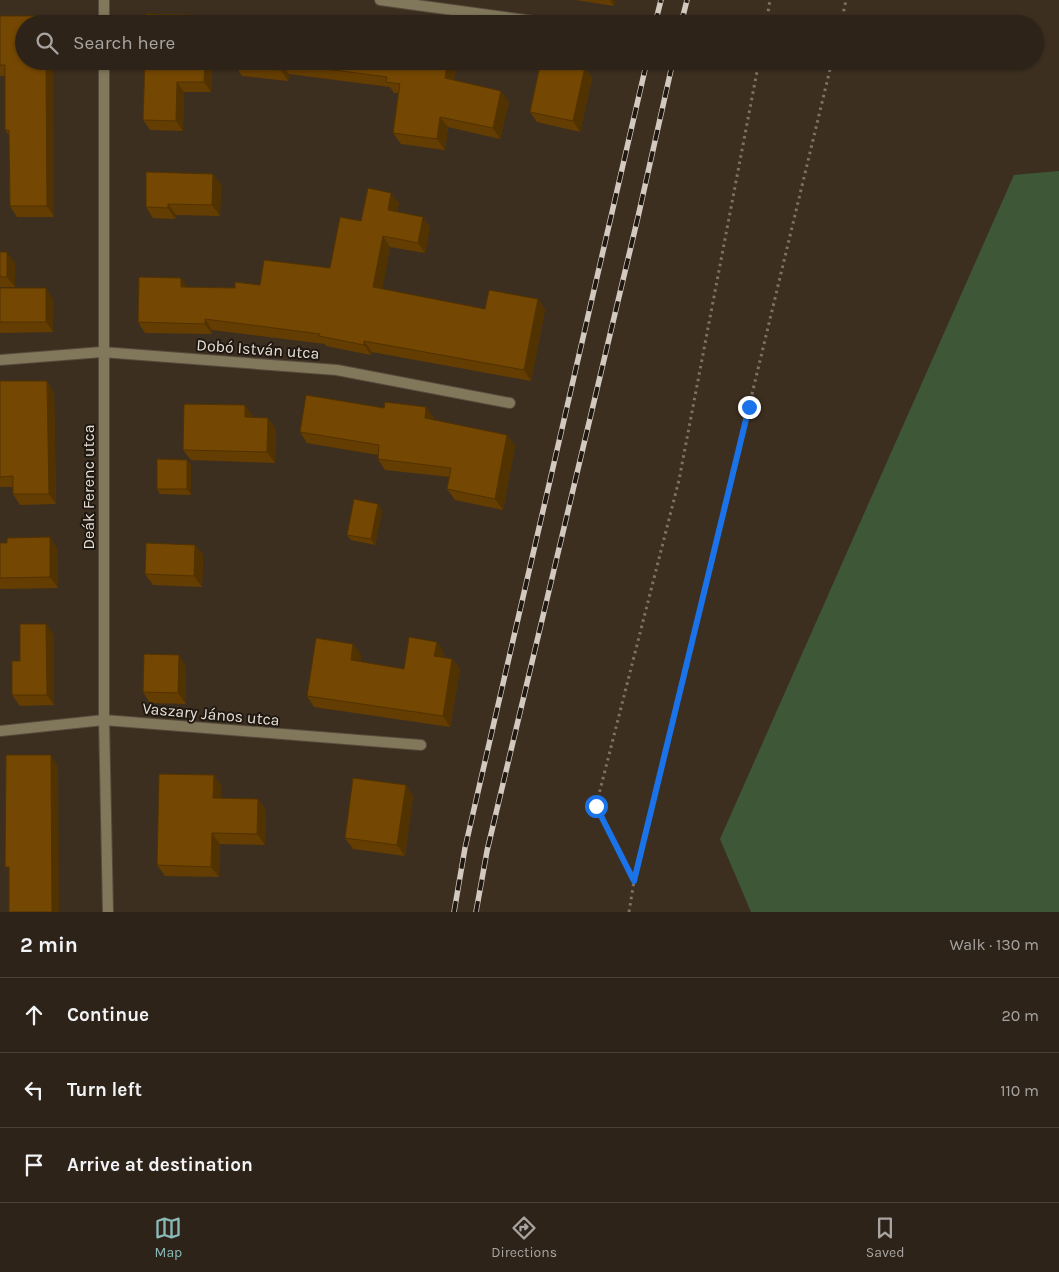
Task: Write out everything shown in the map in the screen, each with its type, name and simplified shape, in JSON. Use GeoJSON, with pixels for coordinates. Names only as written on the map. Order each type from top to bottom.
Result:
{"type":"FeatureCollection","features":[{"type":"Feature","properties":{"kind":"street"},"geometry":{"type":"LineString","coordinates":[[104,0],[104,15]]}},
{"type":"Feature","properties":{"kind":"street"},"geometry":{"type":"LineString","coordinates":[[380,0],[489,15]]}},
{"type":"Feature","properties":{"kind":"street","name":"Deák Ferenc utca"},"geometry":{"type":"LineString","coordinates":[[104,70],[102,352],[104,720],[108,912]]}},
{"type":"Feature","properties":{"kind":"street","name":"Dobó István utca"},"geometry":{"type":"LineString","coordinates":[[0,360],[102,352],[337,370],[510,403]]}},
{"type":"Feature","properties":{"kind":"street","name":"Vaszary János utca"},"geometry":{"type":"LineString","coordinates":[[0,731],[104,720],[421,745]]}},
{"type":"Feature","properties":{"kind":"path"},"geometry":{"type":"LineString","coordinates":[[768,15],[770,0]]}},
{"type":"Feature","properties":{"kind":"path"},"geometry":{"type":"LineString","coordinates":[[843,15],[846,0]]}},
{"type":"Feature","properties":{"kind":"path"},"geometry":{"type":"LineString","coordinates":[[634,881],[596,806],[679,480],[757,70]]}},
{"type":"Feature","properties":{"kind":"path"},"geometry":{"type":"LineString","coordinates":[[628,912],[830,70]]}},
{"type":"Feature","properties":{"kind":"green space"},"geometry":{"type":"Polygon","coordinates":[[[1059,171],[1059,912],[751,912],[720,839],[1014,175],[1059,171]]]}},
{"type":"Feature","properties":{"kind":"building"},"geometry":{"type":"Polygon","coordinates":[[[146,14],[193,15],[146,15],[146,14]]]}},
{"type":"Feature","properties":{"kind":"building"},"geometry":{"type":"Polygon","coordinates":[[[0,16],[15,16],[15,70],[46,70],[47,206],[10,206],[9,130],[5,130],[5,65],[0,65],[0,16]]]}},
{"type":"Feature","properties":{"kind":"building"},"geometry":{"type":"Polygon","coordinates":[[[145,70],[205,70],[204,82],[177,82],[176,121],[143,120],[145,70]]]}},
{"type":"Feature","properties":{"kind":"building"},"geometry":{"type":"Polygon","coordinates":[[[334,70],[446,70],[445,78],[501,91],[493,128],[440,117],[437,139],[393,133],[400,84],[386,82],[387,77],[334,70]]]}},
{"type":"Feature","properties":{"kind":"building"},"geometry":{"type":"Polygon","coordinates":[[[539,70],[584,70],[573,121],[530,112],[539,70]]]}},
{"type":"Feature","properties":{"kind":"building"},"geometry":{"type":"Polygon","coordinates":[[[146,172],[213,174],[212,205],[168,204],[168,208],[146,207],[146,172]]]}},
{"type":"Feature","properties":{"kind":"building"},"geometry":{"type":"Polygon","coordinates":[[[368,188],[391,193],[388,210],[423,217],[418,243],[383,236],[373,287],[485,309],[489,290],[538,299],[524,370],[364,341],[364,345],[319,336],[320,334],[205,319],[205,324],[138,322],[139,277],[181,278],[181,287],[235,288],[235,282],[260,285],[264,260],[330,268],[340,217],[361,221],[368,188]]]}},
{"type":"Feature","properties":{"kind":"building"},"geometry":{"type":"Polygon","coordinates":[[[0,252],[7,252],[7,277],[0,277],[0,252]]]}},
{"type":"Feature","properties":{"kind":"building"},"geometry":{"type":"Polygon","coordinates":[[[0,288],[46,288],[46,322],[0,322],[0,288]]]}},
{"type":"Feature","properties":{"kind":"building"},"geometry":{"type":"Polygon","coordinates":[[[0,381],[47,381],[49,494],[13,494],[13,476],[0,477],[0,381]]]}},
{"type":"Feature","properties":{"kind":"building"},"geometry":{"type":"Polygon","coordinates":[[[306,395],[384,408],[385,402],[426,407],[425,418],[507,435],[495,499],[447,489],[451,468],[378,459],[379,445],[300,432],[306,395]]]}},
{"type":"Feature","properties":{"kind":"building"},"geometry":{"type":"Polygon","coordinates":[[[184,404],[245,405],[245,417],[268,418],[267,452],[183,450],[184,404]]]}},
{"type":"Feature","properties":{"kind":"building"},"geometry":{"type":"Polygon","coordinates":[[[157,459],[187,460],[187,489],[157,489],[157,459]]]}},
{"type":"Feature","properties":{"kind":"building"},"geometry":{"type":"Polygon","coordinates":[[[354,499],[378,504],[371,539],[347,535],[354,499]]]}},
{"type":"Feature","properties":{"kind":"building"},"geometry":{"type":"Polygon","coordinates":[[[50,537],[50,577],[0,578],[0,543],[7,543],[7,538],[50,537]]]}},
{"type":"Feature","properties":{"kind":"building"},"geometry":{"type":"Polygon","coordinates":[[[146,543],[195,545],[194,576],[145,574],[146,543]]]}},
{"type":"Feature","properties":{"kind":"building"},"geometry":{"type":"Polygon","coordinates":[[[20,624],[46,624],[47,695],[12,695],[12,661],[20,661],[20,624]]]}},
{"type":"Feature","properties":{"kind":"building"},"geometry":{"type":"Polygon","coordinates":[[[409,637],[437,642],[434,656],[452,659],[443,716],[307,696],[316,638],[353,644],[351,660],[404,669],[409,637]]]}},
{"type":"Feature","properties":{"kind":"building"},"geometry":{"type":"Polygon","coordinates":[[[144,654],[179,655],[178,693],[143,692],[144,654]]]}},
{"type":"Feature","properties":{"kind":"building"},"geometry":{"type":"Polygon","coordinates":[[[6,755],[51,755],[52,912],[9,912],[9,867],[5,867],[6,755]]]}},
{"type":"Feature","properties":{"kind":"building"},"geometry":{"type":"Polygon","coordinates":[[[159,774],[214,775],[213,798],[258,799],[257,834],[212,833],[211,867],[157,865],[159,774]]]}},
{"type":"Feature","properties":{"kind":"building"},"geometry":{"type":"Polygon","coordinates":[[[353,778],[406,785],[397,845],[345,838],[353,778]]]}},
{"type":"Feature","properties":{"kind":"railway"},"geometry":{"type":"LineString","coordinates":[[657,15],[661,0]]}},
{"type":"Feature","properties":{"kind":"railway"},"geometry":{"type":"LineString","coordinates":[[683,15],[687,0]]}},
{"type":"Feature","properties":{"kind":"railway"},"geometry":{"type":"LineString","coordinates":[[454,912],[465,848],[645,70]]}},
{"type":"Feature","properties":{"kind":"railway"},"geometry":{"type":"LineString","coordinates":[[476,912],[487,851],[638,217],[671,70]]}},
{"type":"Feature","properties":{"kind":"route"},"geometry":{"type":"LineString","coordinates":[[596,806],[634,881],[682,675],[749,407]]}}]}
